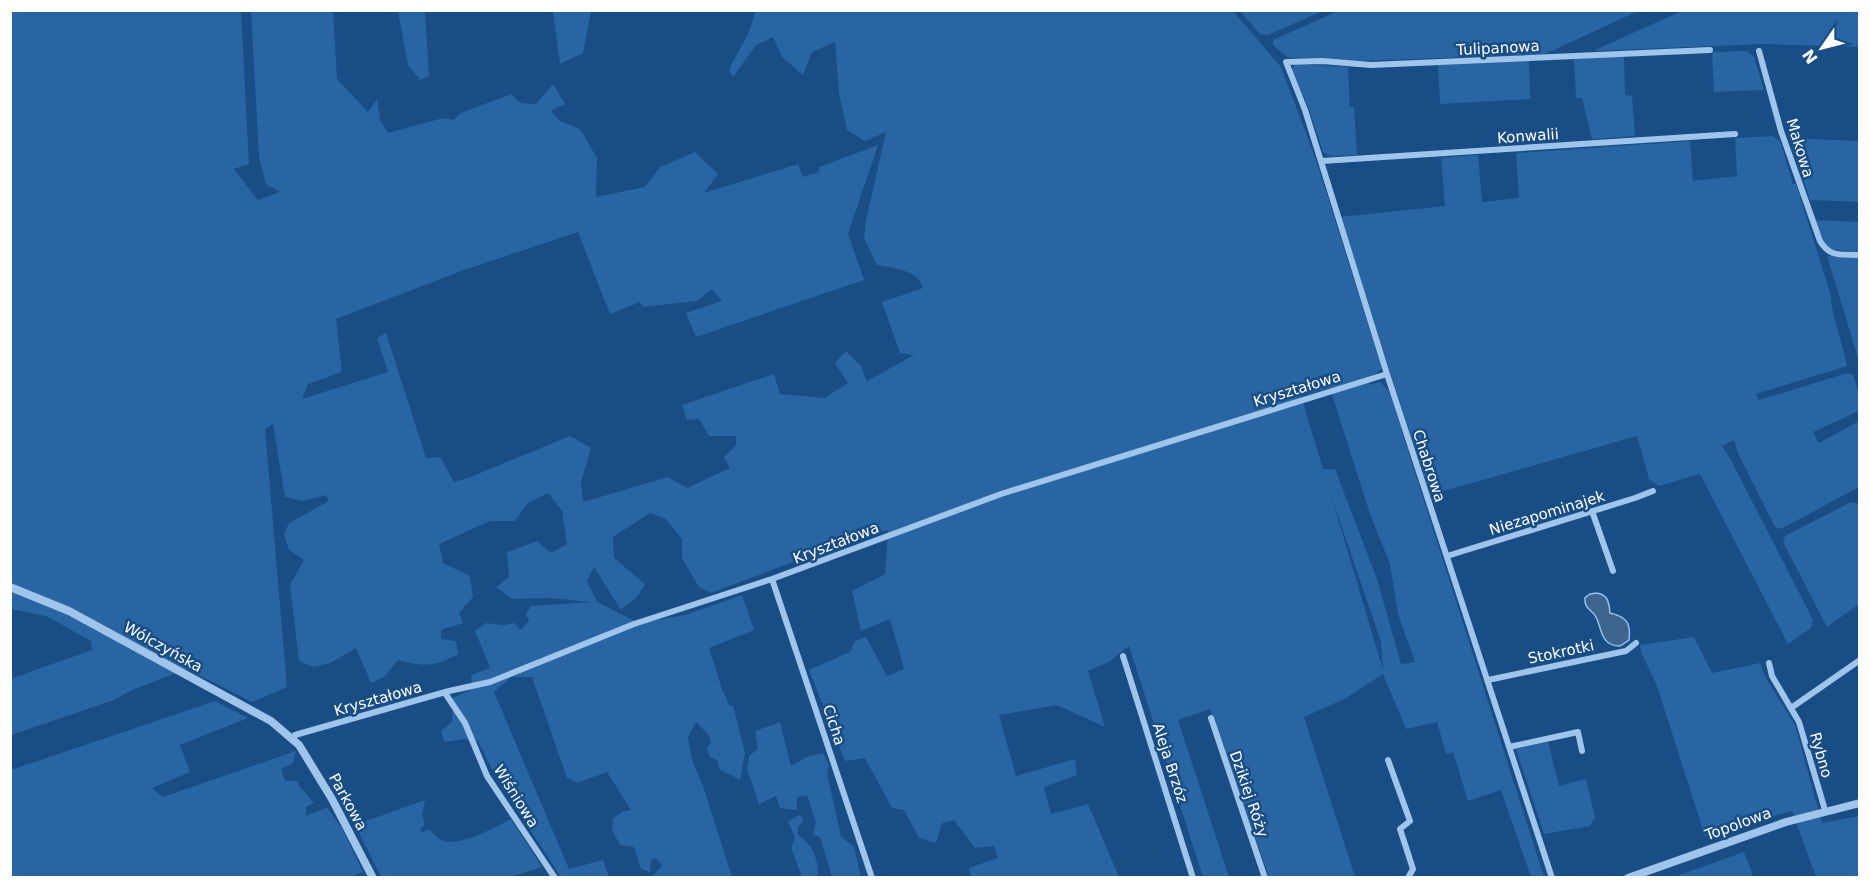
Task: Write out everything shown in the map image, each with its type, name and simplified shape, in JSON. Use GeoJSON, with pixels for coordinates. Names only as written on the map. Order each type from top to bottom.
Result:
{"type":"FeatureCollection","features":[{"type":"Feature","properties":{"kind":"street","name":"Tulipanowa"},"geometry":{"type":"LineString","coordinates":[[1286,62],[1312,61],[1371,65],[1710,51]]}},
{"type":"Feature","properties":{"kind":"street","name":"Makowa"},"geometry":{"type":"LineString","coordinates":[[1759,51],[1795,174],[1820,241],[1832,254],[1860,255]]}},
{"type":"Feature","properties":{"kind":"street","name":"Chabrowa"},"geometry":{"type":"LineString","coordinates":[[1286,62],[1322,161],[1387,374],[1552,878]]}},
{"type":"Feature","properties":{"kind":"street","name":"Konwalii"},"geometry":{"type":"LineString","coordinates":[[1322,161],[1735,134]]}},
{"type":"Feature","properties":{"kind":"street","name":"Kryształowa"},"geometry":{"type":"LineString","coordinates":[[295,739],[445,693],[490,682],[640,622],[772,579],[1001,494],[1387,374]]}},
{"type":"Feature","properties":{"kind":"street","name":"Niezapominajek"},"geometry":{"type":"LineString","coordinates":[[1446,556],[1653,491]]}},
{"type":"Feature","properties":{"kind":"street"},"geometry":{"type":"LineString","coordinates":[[1592,512],[1613,571]]}},
{"type":"Feature","properties":{"kind":"street","name":"Cicha"},"geometry":{"type":"LineString","coordinates":[[772,579],[872,878]]}},
{"type":"Feature","properties":{"kind":"street","name":"Wólczyńska"},"geometry":{"type":"LineString","coordinates":[[10,587],[69,611],[270,721],[295,739]]}},
{"type":"Feature","properties":{"kind":"street","name":"Stokrotki"},"geometry":{"type":"LineString","coordinates":[[1488,680],[1626,651],[1636,643]]}},
{"type":"Feature","properties":{"kind":"street","name":"Aleja Brzóz"},"geometry":{"type":"LineString","coordinates":[[1123,656],[1193,878]]}},
{"type":"Feature","properties":{"kind":"street"},"geometry":{"type":"LineString","coordinates":[[1791,708],[1860,660]]}},
{"type":"Feature","properties":{"kind":"street","name":"Rybno"},"geometry":{"type":"LineString","coordinates":[[1769,663],[1772,676],[1799,722],[1825,810]]}},
{"type":"Feature","properties":{"kind":"street","name":"Wiśniowa"},"geometry":{"type":"LineString","coordinates":[[445,693],[465,723],[488,776],[555,878]]}},
{"type":"Feature","properties":{"kind":"street","name":"Dzikiej Róży"},"geometry":{"type":"LineString","coordinates":[[1211,718],[1265,878]]}},
{"type":"Feature","properties":{"kind":"street"},"geometry":{"type":"LineString","coordinates":[[1509,747],[1578,732],[1582,751]]}},
{"type":"Feature","properties":{"kind":"street","name":"Parkowa"},"geometry":{"type":"LineString","coordinates":[[295,739],[332,799],[373,878]]}},
{"type":"Feature","properties":{"kind":"street"},"geometry":{"type":"LineString","coordinates":[[1388,760],[1410,821],[1400,828],[1413,869],[1408,878]]}},
{"type":"Feature","properties":{"kind":"street","name":"Topolowa"},"geometry":{"type":"LineString","coordinates":[[1628,878],[1786,822],[1825,810],[1860,803]]}},
{"type":"Feature","properties":{"kind":"shaded area"},"geometry":{"type":"Polygon","coordinates":[[[1684,10],[1859,11],[1859,47],[1762,44],[1593,51],[1684,10]]]}},
{"type":"Feature","properties":{"kind":"shaded area"},"geometry":{"type":"Polygon","coordinates":[[[11,11],[241,11],[249,164],[234,169],[258,200],[280,192],[266,184],[259,157],[251,11],[333,11],[337,79],[368,112],[377,99],[380,120],[388,133],[443,118],[454,120],[461,113],[511,94],[520,103],[536,104],[553,84],[565,104],[551,111],[560,121],[580,129],[597,158],[596,197],[645,187],[660,167],[695,152],[718,174],[704,193],[798,164],[803,177],[819,172],[819,167],[878,145],[848,234],[864,280],[696,337],[686,313],[722,301],[712,289],[697,301],[643,307],[640,302],[610,314],[578,232],[464,270],[336,319],[342,372],[308,384],[302,399],[388,372],[377,338],[386,333],[426,458],[440,457],[454,482],[570,436],[591,448],[581,482],[583,502],[668,477],[687,488],[730,468],[724,457],[736,445],[736,436],[709,436],[699,419],[687,420],[682,405],[774,374],[780,394],[824,398],[848,383],[835,363],[846,351],[861,366],[867,381],[914,355],[900,353],[882,302],[923,288],[921,282],[905,271],[877,265],[864,238],[886,132],[865,141],[847,130],[839,93],[835,42],[812,52],[803,75],[782,57],[773,37],[756,45],[733,77],[729,70],[748,34],[755,11],[1233,11],[1281,67],[1315,157],[1382,368],[1368,377],[1370,385],[1380,382],[1389,391],[1544,877],[1531,877],[1501,790],[1468,801],[1453,752],[1446,754],[1437,722],[1406,729],[1383,674],[1346,698],[1304,717],[1355,877],[1269,877],[1210,709],[1178,720],[1229,877],[1203,877],[1129,646],[1109,662],[1088,671],[1105,727],[1057,705],[999,715],[1016,776],[1075,759],[1077,775],[1044,787],[1051,814],[1088,804],[1119,877],[971,877],[969,868],[998,858],[994,846],[975,848],[954,820],[942,823],[936,843],[919,838],[904,810],[892,808],[865,758],[845,761],[809,670],[850,652],[855,641],[866,637],[887,676],[904,669],[890,619],[861,631],[852,591],[885,574],[888,530],[864,535],[711,593],[699,587],[682,558],[682,539],[666,519],[650,513],[613,537],[614,558],[645,584],[637,597],[621,610],[594,567],[587,581],[597,602],[639,623],[685,615],[742,595],[754,630],[709,648],[722,689],[729,705],[733,706],[745,753],[740,780],[719,769],[718,761],[710,757],[707,749],[711,742],[708,734],[696,722],[688,737],[692,760],[703,786],[732,877],[652,877],[662,866],[656,858],[651,860],[650,872],[641,869],[634,847],[620,845],[612,830],[613,818],[622,812],[631,810],[607,772],[577,783],[567,778],[532,677],[511,677],[494,692],[569,869],[603,860],[609,877],[561,877],[497,779],[478,741],[465,739],[444,742],[441,731],[452,722],[453,698],[472,689],[471,675],[490,668],[475,631],[486,623],[504,625],[515,623],[520,630],[529,621],[526,614],[531,606],[592,602],[549,598],[512,599],[496,587],[509,577],[507,552],[537,541],[551,553],[567,544],[562,511],[548,493],[528,503],[515,521],[490,521],[439,544],[443,563],[470,576],[473,597],[459,613],[463,623],[441,630],[441,639],[456,641],[458,654],[429,664],[398,660],[384,677],[371,683],[356,648],[330,663],[314,667],[299,661],[290,585],[304,560],[289,550],[284,534],[289,523],[329,501],[326,495],[302,501],[285,497],[273,424],[265,429],[287,687],[252,702],[187,669],[132,690],[114,700],[11,735],[10,679],[92,650],[91,641],[46,616],[11,609],[11,11]],[[1330,388],[1301,396],[1323,469],[1335,469],[1377,579],[1401,664],[1415,662],[1398,614],[1390,564],[1370,514],[1330,388]],[[1330,492],[1383,670],[1381,642],[1330,492]]]}},
{"type":"Feature","properties":{"kind":"shaded area"},"geometry":{"type":"Polygon","coordinates":[[[398,11],[428,11],[425,13],[429,76],[420,80],[408,65],[398,11]]]}},
{"type":"Feature","properties":{"kind":"shaded area"},"geometry":{"type":"Polygon","coordinates":[[[553,11],[591,11],[583,53],[560,64],[553,11]]]}},
{"type":"Feature","properties":{"kind":"shaded area"},"geometry":{"type":"Polygon","coordinates":[[[1240,11],[1322,11],[1268,35],[1260,34],[1240,11]]]}},
{"type":"Feature","properties":{"kind":"shaded area"},"geometry":{"type":"Polygon","coordinates":[[[1338,11],[1638,11],[1545,54],[1357,61],[1287,57],[1273,45],[1273,40],[1338,11]]]}},
{"type":"Feature","properties":{"kind":"shaded area"},"geometry":{"type":"Polygon","coordinates":[[[1747,51],[1754,57],[1764,90],[1714,92],[1712,52],[1747,51]]]}},
{"type":"Feature","properties":{"kind":"shaded area"},"geometry":{"type":"Polygon","coordinates":[[[1624,56],[1625,95],[1632,96],[1635,136],[1592,139],[1582,98],[1576,98],[1574,59],[1624,56]]]}},
{"type":"Feature","properties":{"kind":"shaded area"},"geometry":{"type":"Polygon","coordinates":[[[1529,61],[1530,99],[1440,104],[1438,65],[1529,61]]]}},
{"type":"Feature","properties":{"kind":"shaded area"},"geometry":{"type":"Polygon","coordinates":[[[1295,64],[1348,67],[1350,107],[1354,107],[1357,155],[1330,156],[1323,152],[1309,109],[1292,70],[1295,64]]]}},
{"type":"Feature","properties":{"kind":"shaded area"},"geometry":{"type":"Polygon","coordinates":[[[1773,136],[1780,141],[1793,184],[1796,184],[1831,296],[1833,314],[1847,366],[1756,394],[1759,400],[1848,373],[1853,375],[1859,393],[1859,411],[1813,432],[1819,443],[1859,421],[1859,487],[1781,529],[1775,527],[1738,453],[1734,440],[1722,446],[1813,620],[1811,628],[1788,644],[1700,474],[1659,486],[1649,479],[1637,436],[1430,495],[1340,217],[1445,206],[1441,158],[1478,155],[1482,202],[1519,198],[1516,153],[1690,141],[1693,181],[1737,176],[1735,138],[1773,136]]]}},
{"type":"Feature","properties":{"kind":"shaded area"},"geometry":{"type":"Polygon","coordinates":[[[1790,138],[1859,141],[1859,202],[1810,200],[1790,138]]]}},
{"type":"Feature","properties":{"kind":"shaded area"},"geometry":{"type":"Polygon","coordinates":[[[1816,220],[1859,222],[1859,251],[1830,250],[1823,243],[1816,220]]]}},
{"type":"Feature","properties":{"kind":"shaded area"},"geometry":{"type":"Polygon","coordinates":[[[1827,256],[1859,257],[1859,361],[1827,256]]]}},
{"type":"Feature","properties":{"kind":"shaded area"},"geometry":{"type":"Polygon","coordinates":[[[1851,502],[1857,503],[1859,508],[1859,604],[1827,627],[1783,542],[1785,536],[1851,502]]]}},
{"type":"Feature","properties":{"kind":"shaded area"},"geometry":{"type":"Polygon","coordinates":[[[1597,593],[1604,595],[1610,613],[1627,622],[1629,640],[1620,646],[1606,641],[1597,619],[1586,605],[1585,598],[1597,593]]]}},
{"type":"Feature","properties":{"kind":"shaded area"},"geometry":{"type":"Polygon","coordinates":[[[1694,637],[1712,673],[1760,663],[1767,680],[1795,725],[1822,823],[1859,816],[1859,877],[1816,877],[1792,811],[1705,836],[1657,686],[1640,645],[1694,637]]]}},
{"type":"Feature","properties":{"kind":"shaded area"},"geometry":{"type":"Polygon","coordinates":[[[215,701],[248,718],[180,745],[190,772],[152,788],[163,797],[296,751],[293,763],[281,769],[285,781],[297,781],[314,803],[306,807],[306,816],[327,807],[343,830],[363,872],[348,878],[11,877],[11,770],[215,701]]]}},
{"type":"Feature","properties":{"kind":"shaded area"},"geometry":{"type":"Polygon","coordinates":[[[780,722],[791,766],[809,756],[823,753],[829,765],[827,773],[841,837],[854,847],[861,877],[832,877],[820,837],[813,835],[816,822],[807,795],[797,797],[797,810],[780,808],[776,796],[759,804],[747,769],[749,756],[758,749],[755,731],[780,722]]]}},
{"type":"Feature","properties":{"kind":"shaded area"},"geometry":{"type":"Polygon","coordinates":[[[1548,742],[1559,786],[1586,779],[1595,818],[1590,826],[1544,834],[1516,749],[1548,742]]]}},
{"type":"Feature","properties":{"kind":"shaded area"},"geometry":{"type":"Polygon","coordinates":[[[425,800],[422,815],[425,824],[420,829],[422,832],[429,829],[442,840],[455,842],[481,834],[511,819],[542,867],[511,877],[381,877],[355,825],[425,800]]]}},
{"type":"Feature","properties":{"kind":"shaded area"},"geometry":{"type":"Polygon","coordinates":[[[799,815],[804,819],[798,827],[798,835],[808,843],[814,853],[818,877],[802,877],[791,848],[795,837],[788,822],[799,815]]]}},
{"type":"Feature","properties":{"kind":"shaded area"},"geometry":{"type":"Polygon","coordinates":[[[1744,852],[1752,877],[1674,877],[1744,852]]]}}]}
